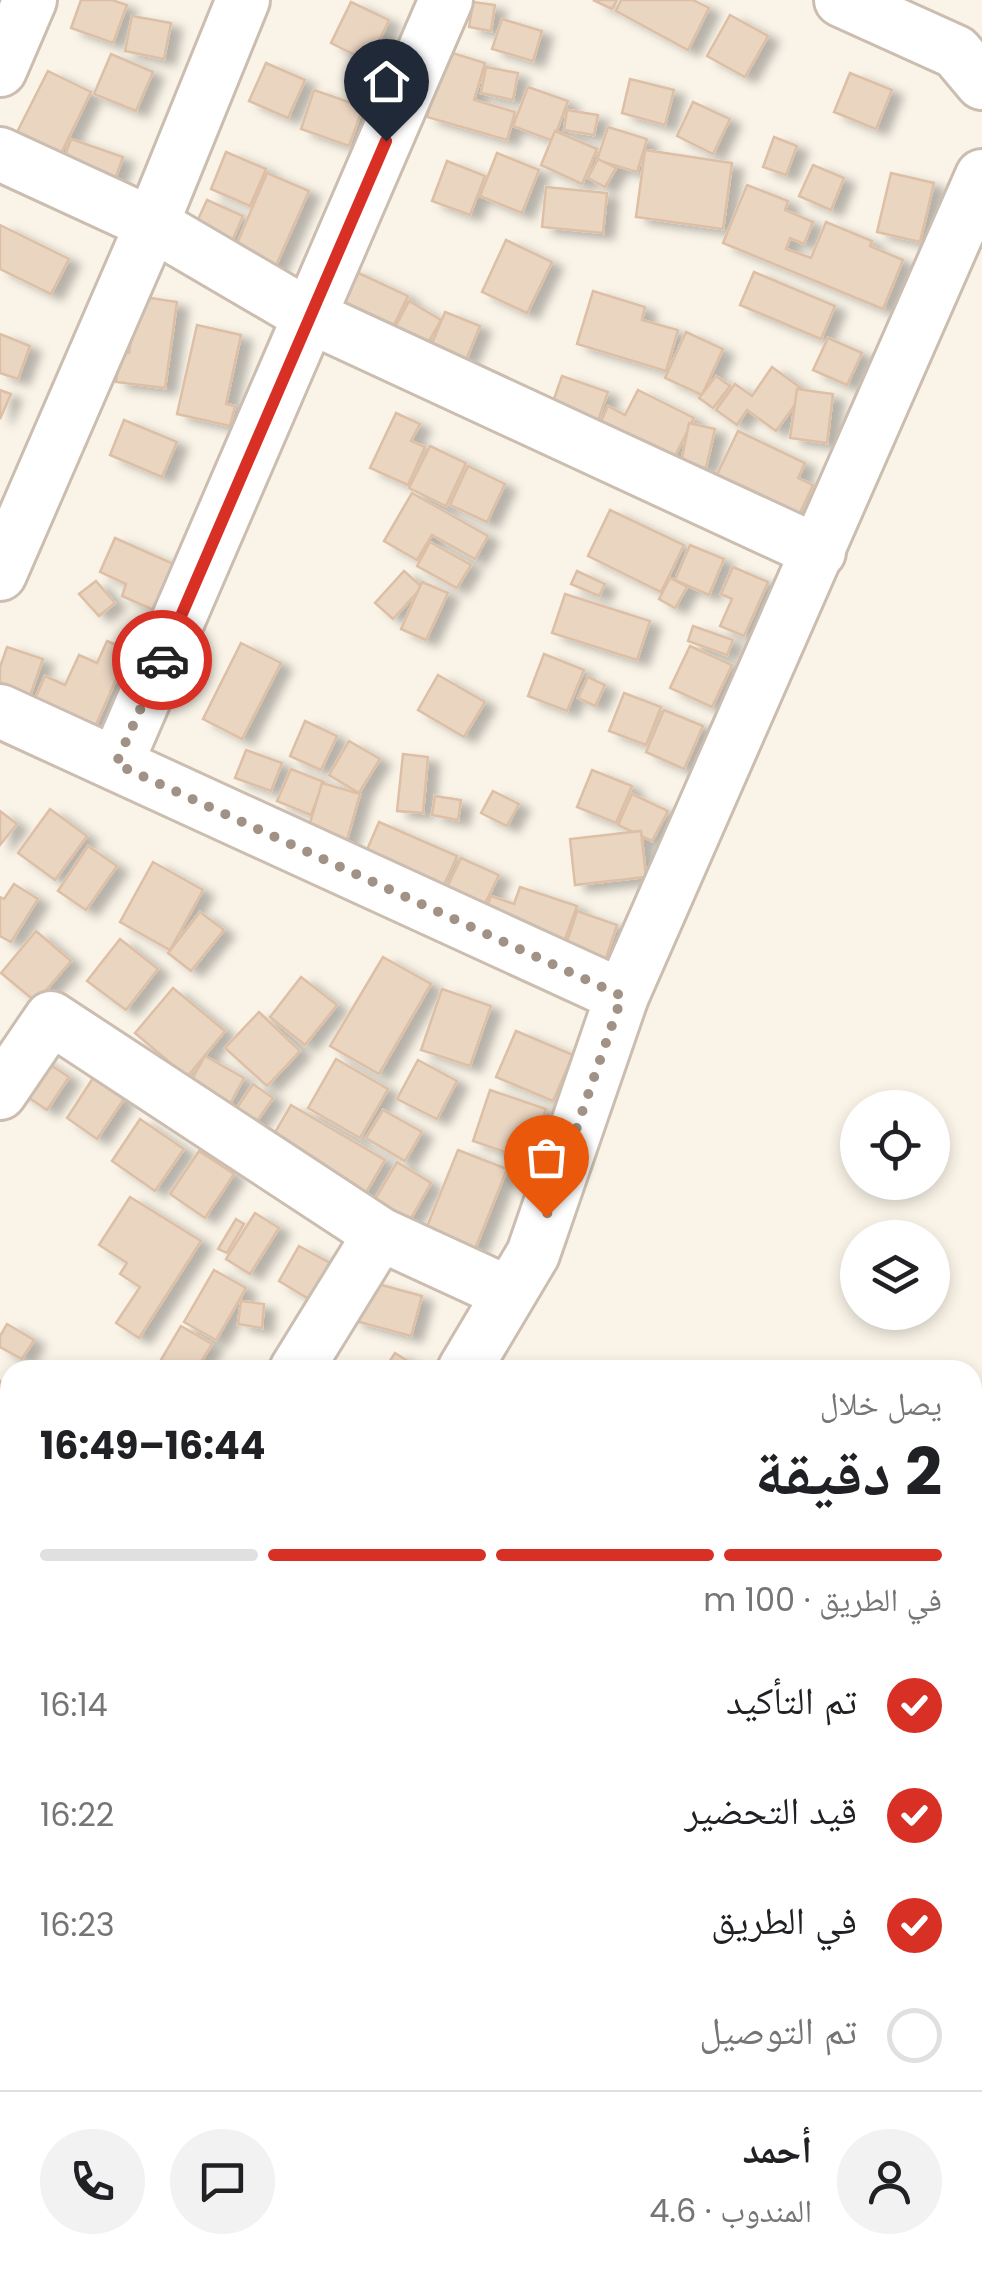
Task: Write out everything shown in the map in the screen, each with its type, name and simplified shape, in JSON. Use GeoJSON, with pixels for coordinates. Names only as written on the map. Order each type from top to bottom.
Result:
{"type":"FeatureCollection","features":[{"type":"Feature","properties":{"kind":"street"},"geometry":{"type":"LineString","coordinates":[[0,70],[30,0]]}},
{"type":"Feature","properties":{"kind":"street"},"geometry":{"type":"LineString","coordinates":[[0,574],[152,224],[242,0]]}},
{"type":"Feature","properties":{"kind":"street"},"geometry":{"type":"LineString","coordinates":[[116,764],[446,0]]}},
{"type":"Feature","properties":{"kind":"street"},"geometry":{"type":"LineString","coordinates":[[841,0],[956,52],[982,83]]}},
{"type":"Feature","properties":{"kind":"street"},"geometry":{"type":"LineString","coordinates":[[0,154],[152,224],[311,316],[819,552]]}},
{"type":"Feature","properties":{"kind":"street"},"geometry":{"type":"LineString","coordinates":[[470,1360],[534,1254],[622,996],[982,176]]}},
{"type":"Feature","properties":{"kind":"street"},"geometry":{"type":"LineString","coordinates":[[0,712],[622,996]]}},
{"type":"Feature","properties":{"kind":"street"},"geometry":{"type":"LineString","coordinates":[[0,1093],[51,1018],[380,1234],[508,1293]]}},
{"type":"Feature","properties":{"kind":"street"},"geometry":{"type":"LineString","coordinates":[[302,1360],[380,1234]]}},
{"type":"Feature","properties":{"kind":"building"},"geometry":{"type":"Polygon","coordinates":[[[81,0],[112,0],[127,5],[113,43],[71,28],[81,0]]]}},
{"type":"Feature","properties":{"kind":"building"},"geometry":{"type":"Polygon","coordinates":[[[593,0],[617,0],[612,9],[593,0]]]}},
{"type":"Feature","properties":{"kind":"building"},"geometry":{"type":"Polygon","coordinates":[[[621,0],[693,0],[709,8],[688,50],[616,11],[621,0]]]}},
{"type":"Feature","properties":{"kind":"building"},"geometry":{"type":"Polygon","coordinates":[[[351,2],[389,20],[369,62],[331,43],[351,2]]]}},
{"type":"Feature","properties":{"kind":"building"},"geometry":{"type":"Polygon","coordinates":[[[473,2],[495,5],[491,31],[469,27],[473,2]]]}},
{"type":"Feature","properties":{"kind":"building"},"geometry":{"type":"Polygon","coordinates":[[[730,15],[768,36],[745,77],[707,56],[730,15]]]}},
{"type":"Feature","properties":{"kind":"building"},"geometry":{"type":"Polygon","coordinates":[[[132,16],[171,23],[164,59],[125,51],[132,16]]]}},
{"type":"Feature","properties":{"kind":"building"},"geometry":{"type":"Polygon","coordinates":[[[502,19],[542,31],[533,61],[492,49],[502,19]]]}},
{"type":"Feature","properties":{"kind":"building"},"geometry":{"type":"Polygon","coordinates":[[[446,51],[485,63],[474,100],[515,112],[507,140],[427,117],[446,51]]]}},
{"type":"Feature","properties":{"kind":"building"},"geometry":{"type":"Polygon","coordinates":[[[111,54],[153,72],[136,111],[94,94],[111,54]]]}},
{"type":"Feature","properties":{"kind":"building"},"geometry":{"type":"Polygon","coordinates":[[[266,63],[305,80],[288,118],[249,101],[266,63]]]}},
{"type":"Feature","properties":{"kind":"building"},"geometry":{"type":"Polygon","coordinates":[[[486,67],[518,73],[513,100],[481,93],[486,67]]]}},
{"type":"Feature","properties":{"kind":"building"},"geometry":{"type":"Polygon","coordinates":[[[48,71],[91,92],[49,178],[5,156],[48,71]]]}},
{"type":"Feature","properties":{"kind":"building"},"geometry":{"type":"Polygon","coordinates":[[[850,73],[892,90],[876,129],[834,112],[850,73]]]}},
{"type":"Feature","properties":{"kind":"building"},"geometry":{"type":"Polygon","coordinates":[[[630,79],[674,90],[665,125],[622,113],[630,79]]]}},
{"type":"Feature","properties":{"kind":"building"},"geometry":{"type":"Polygon","coordinates":[[[528,87],[568,101],[553,141],[513,126],[528,87]]]}},
{"type":"Feature","properties":{"kind":"building"},"geometry":{"type":"Polygon","coordinates":[[[314,90],[363,107],[349,146],[301,129],[314,90]]]}},
{"type":"Feature","properties":{"kind":"building"},"geometry":{"type":"Polygon","coordinates":[[[693,102],[730,119],[713,154],[677,136],[693,102]]]}},
{"type":"Feature","properties":{"kind":"building"},"geometry":{"type":"Polygon","coordinates":[[[567,110],[598,115],[594,135],[564,130],[567,110]]]}},
{"type":"Feature","properties":{"kind":"building"},"geometry":{"type":"Polygon","coordinates":[[[608,127],[647,139],[637,172],[597,160],[608,127]]]}},
{"type":"Feature","properties":{"kind":"building"},"geometry":{"type":"Polygon","coordinates":[[[555,131],[597,149],[582,184],[541,165],[555,131]]]}},
{"type":"Feature","properties":{"kind":"building"},"geometry":{"type":"Polygon","coordinates":[[[774,137],[797,146],[786,175],[763,167],[774,137]]]}},
{"type":"Feature","properties":{"kind":"building"},"geometry":{"type":"Polygon","coordinates":[[[71,139],[123,157],[109,196],[57,178],[71,139]]]}},
{"type":"Feature","properties":{"kind":"building"},"geometry":{"type":"Polygon","coordinates":[[[645,150],[732,163],[723,229],[636,217],[645,150]]]}},
{"type":"Feature","properties":{"kind":"building"},"geometry":{"type":"Polygon","coordinates":[[[226,152],[266,169],[250,206],[211,189],[226,152]]]}},
{"type":"Feature","properties":{"kind":"building"},"geometry":{"type":"Polygon","coordinates":[[[497,153],[539,170],[522,213],[480,196],[497,153]]]}},
{"type":"Feature","properties":{"kind":"building"},"geometry":{"type":"Polygon","coordinates":[[[598,159],[616,168],[605,187],[588,178],[598,159]]]}},
{"type":"Feature","properties":{"kind":"building"},"geometry":{"type":"Polygon","coordinates":[[[447,161],[485,176],[470,215],[432,201],[447,161]]]}},
{"type":"Feature","properties":{"kind":"building"},"geometry":{"type":"Polygon","coordinates":[[[813,165],[844,178],[831,210],[799,196],[813,165]]]}},
{"type":"Feature","properties":{"kind":"building"},"geometry":{"type":"Polygon","coordinates":[[[267,173],[309,191],[274,270],[233,253],[267,173]]]}},
{"type":"Feature","properties":{"kind":"building"},"geometry":{"type":"Polygon","coordinates":[[[891,173],[934,183],[920,242],[877,232],[891,173]]]}},
{"type":"Feature","properties":{"kind":"building"},"geometry":{"type":"Polygon","coordinates":[[[747,185],[788,201],[785,210],[813,222],[804,244],[790,238],[786,249],[811,258],[826,222],[872,241],[870,246],[903,260],[883,309],[723,243],[747,185]]]}},
{"type":"Feature","properties":{"kind":"building"},"geometry":{"type":"Polygon","coordinates":[[[546,187],[607,193],[603,233],[542,227],[546,187]]]}},
{"type":"Feature","properties":{"kind":"building"},"geometry":{"type":"Polygon","coordinates":[[[207,200],[243,216],[226,255],[189,239],[207,200]]]}},
{"type":"Feature","properties":{"kind":"building"},"geometry":{"type":"Polygon","coordinates":[[[0,225],[69,259],[51,294],[0,269],[0,225]]]}},
{"type":"Feature","properties":{"kind":"building"},"geometry":{"type":"Polygon","coordinates":[[[506,240],[552,262],[527,313],[482,292],[506,240]]]}},
{"type":"Feature","properties":{"kind":"building"},"geometry":{"type":"Polygon","coordinates":[[[350,269],[408,296],[394,325],[336,298],[350,269]]]}},
{"type":"Feature","properties":{"kind":"building"},"geometry":{"type":"Polygon","coordinates":[[[754,272],[835,306],[821,339],[740,305],[754,272]]]}},
{"type":"Feature","properties":{"kind":"building"},"geometry":{"type":"Polygon","coordinates":[[[593,291],[645,307],[642,320],[678,330],[666,371],[577,344],[593,291]]]}},
{"type":"Feature","properties":{"kind":"building"},"geometry":{"type":"Polygon","coordinates":[[[137,296],[177,302],[165,388],[116,382],[120,351],[129,353],[137,296]]]}},
{"type":"Feature","properties":{"kind":"building"},"geometry":{"type":"Polygon","coordinates":[[[409,301],[441,320],[422,353],[391,335],[409,301]]]}},
{"type":"Feature","properties":{"kind":"building"},"geometry":{"type":"Polygon","coordinates":[[[445,312],[480,326],[466,360],[431,346],[445,312]]]}},
{"type":"Feature","properties":{"kind":"building"},"geometry":{"type":"Polygon","coordinates":[[[197,325],[241,335],[226,404],[235,406],[230,426],[177,414],[197,325]]]}},
{"type":"Feature","properties":{"kind":"building"},"geometry":{"type":"Polygon","coordinates":[[[686,332],[723,349],[702,395],[665,378],[686,332]]]}},
{"type":"Feature","properties":{"kind":"building"},"geometry":{"type":"Polygon","coordinates":[[[0,334],[30,346],[18,379],[0,373],[0,334]]]}},
{"type":"Feature","properties":{"kind":"building"},"geometry":{"type":"Polygon","coordinates":[[[828,338],[862,353],[847,385],[813,370],[828,338]]]}},
{"type":"Feature","properties":{"kind":"building"},"geometry":{"type":"Polygon","coordinates":[[[772,367],[805,391],[776,431],[747,410],[737,425],[716,410],[735,384],[752,396],[772,367]]]}},
{"type":"Feature","properties":{"kind":"building"},"geometry":{"type":"Polygon","coordinates":[[[562,376],[608,392],[595,429],[549,413],[562,376]]]}},
{"type":"Feature","properties":{"kind":"building"},"geometry":{"type":"Polygon","coordinates":[[[716,376],[730,386],[713,408],[699,398],[716,376]]]}},
{"type":"Feature","properties":{"kind":"building"},"geometry":{"type":"Polygon","coordinates":[[[797,389],[833,394],[827,443],[790,438],[797,389]]]}},
{"type":"Feature","properties":{"kind":"building"},"geometry":{"type":"Polygon","coordinates":[[[0,390],[11,394],[0,419],[0,390]]]}},
{"type":"Feature","properties":{"kind":"building"},"geometry":{"type":"Polygon","coordinates":[[[638,390],[694,418],[671,464],[598,428],[608,406],[625,415],[638,390]]]}},
{"type":"Feature","properties":{"kind":"building"},"geometry":{"type":"Polygon","coordinates":[[[396,413],[420,424],[411,441],[425,447],[408,485],[370,468],[396,413]]]}},
{"type":"Feature","properties":{"kind":"building"},"geometry":{"type":"Polygon","coordinates":[[[124,420],[177,442],[162,477],[110,455],[124,420]]]}},
{"type":"Feature","properties":{"kind":"building"},"geometry":{"type":"Polygon","coordinates":[[[689,423],[715,429],[706,468],[681,463],[689,423]]]}},
{"type":"Feature","properties":{"kind":"building"},"geometry":{"type":"Polygon","coordinates":[[[738,431],[805,463],[798,478],[813,485],[795,524],[712,485],[738,431]]]}},
{"type":"Feature","properties":{"kind":"building"},"geometry":{"type":"Polygon","coordinates":[[[430,446],[466,463],[446,506],[409,488],[430,446]]]}},
{"type":"Feature","properties":{"kind":"building"},"geometry":{"type":"Polygon","coordinates":[[[468,466],[505,484],[487,522],[450,505],[468,466]]]}},
{"type":"Feature","properties":{"kind":"building"},"geometry":{"type":"Polygon","coordinates":[[[412,493],[488,536],[475,559],[432,535],[417,560],[384,541],[412,493]]]}},
{"type":"Feature","properties":{"kind":"building"},"geometry":{"type":"Polygon","coordinates":[[[610,510],[684,545],[661,592],[588,556],[610,510]]]}},
{"type":"Feature","properties":{"kind":"building"},"geometry":{"type":"Polygon","coordinates":[[[115,538],[178,566],[158,612],[122,596],[126,584],[100,572],[115,538]]]}},
{"type":"Feature","properties":{"kind":"building"},"geometry":{"type":"Polygon","coordinates":[[[430,542],[471,565],[457,588],[417,566],[430,542]]]}},
{"type":"Feature","properties":{"kind":"building"},"geometry":{"type":"Polygon","coordinates":[[[690,545],[724,559],[709,595],[675,580],[690,545]]]}},
{"type":"Feature","properties":{"kind":"building"},"geometry":{"type":"Polygon","coordinates":[[[733,567],[768,582],[744,636],[720,626],[732,599],[721,594],[733,567]]]}},
{"type":"Feature","properties":{"kind":"building"},"geometry":{"type":"Polygon","coordinates":[[[404,571],[422,587],[393,619],[375,603],[404,571]]]}},
{"type":"Feature","properties":{"kind":"building"},"geometry":{"type":"Polygon","coordinates":[[[577,571],[605,584],[599,596],[571,584],[577,571]]]}},
{"type":"Feature","properties":{"kind":"building"},"geometry":{"type":"Polygon","coordinates":[[[670,578],[687,587],[675,608],[659,599],[670,578]]]}},
{"type":"Feature","properties":{"kind":"building"},"geometry":{"type":"Polygon","coordinates":[[[96,581],[115,603],[99,616],[79,594],[96,581]]]}},
{"type":"Feature","properties":{"kind":"building"},"geometry":{"type":"Polygon","coordinates":[[[422,582],[448,593],[426,640],[401,629],[422,582]]]}},
{"type":"Feature","properties":{"kind":"building"},"geometry":{"type":"Polygon","coordinates":[[[565,594],[650,621],[637,660],[552,633],[565,594]]]}},
{"type":"Feature","properties":{"kind":"building"},"geometry":{"type":"Polygon","coordinates":[[[693,626],[733,640],[727,655],[688,641],[693,626]]]}},
{"type":"Feature","properties":{"kind":"building"},"geometry":{"type":"Polygon","coordinates":[[[107,641],[129,650],[88,743],[27,717],[45,676],[65,685],[79,655],[97,663],[107,641]]]}},
{"type":"Feature","properties":{"kind":"building"},"geometry":{"type":"Polygon","coordinates":[[[241,643],[281,663],[242,739],[203,719],[241,643]]]}},
{"type":"Feature","properties":{"kind":"building"},"geometry":{"type":"Polygon","coordinates":[[[690,646],[732,665],[712,707],[670,688],[690,646]]]}},
{"type":"Feature","properties":{"kind":"building"},"geometry":{"type":"Polygon","coordinates":[[[7,647],[43,659],[26,707],[0,698],[0,667],[7,647]]]}},
{"type":"Feature","properties":{"kind":"building"},"geometry":{"type":"Polygon","coordinates":[[[544,654],[584,670],[567,711],[528,696],[544,654]]]}},
{"type":"Feature","properties":{"kind":"building"},"geometry":{"type":"Polygon","coordinates":[[[438,675],[485,702],[464,737],[418,710],[438,675]]]}},
{"type":"Feature","properties":{"kind":"building"},"geometry":{"type":"Polygon","coordinates":[[[588,677],[605,685],[595,706],[578,698],[588,677]]]}},
{"type":"Feature","properties":{"kind":"building"},"geometry":{"type":"Polygon","coordinates":[[[624,693],[661,707],[646,745],[609,731],[624,693]]]}},
{"type":"Feature","properties":{"kind":"building"},"geometry":{"type":"Polygon","coordinates":[[[664,710],[703,726],[684,769],[646,752],[664,710]]]}},
{"type":"Feature","properties":{"kind":"building"},"geometry":{"type":"Polygon","coordinates":[[[305,721],[337,736],[321,770],[290,756],[305,721]]]}},
{"type":"Feature","properties":{"kind":"building"},"geometry":{"type":"Polygon","coordinates":[[[349,741],[380,759],[359,793],[329,775],[349,741]]]}},
{"type":"Feature","properties":{"kind":"building"},"geometry":{"type":"Polygon","coordinates":[[[246,750],[282,763],[271,791],[235,778],[246,750]]]}},
{"type":"Feature","properties":{"kind":"building"},"geometry":{"type":"Polygon","coordinates":[[[403,754],[428,757],[423,813],[397,811],[403,754]]]}},
{"type":"Feature","properties":{"kind":"building"},"geometry":{"type":"Polygon","coordinates":[[[291,769],[324,782],[311,815],[277,801],[291,769]]]}},
{"type":"Feature","properties":{"kind":"building"},"geometry":{"type":"Polygon","coordinates":[[[592,770],[632,786],[616,823],[577,807],[592,770]]]}},
{"type":"Feature","properties":{"kind":"building"},"geometry":{"type":"Polygon","coordinates":[[[322,783],[360,794],[343,854],[304,843],[322,783]]]}},
{"type":"Feature","properties":{"kind":"building"},"geometry":{"type":"Polygon","coordinates":[[[493,791],[519,804],[507,826],[481,813],[493,791]]]}},
{"type":"Feature","properties":{"kind":"building"},"geometry":{"type":"Polygon","coordinates":[[[632,794],[668,811],[652,841],[618,825],[632,794]]]}},
{"type":"Feature","properties":{"kind":"building"},"geometry":{"type":"Polygon","coordinates":[[[435,796],[461,800],[458,820],[432,815],[435,796]]]}},
{"type":"Feature","properties":{"kind":"building"},"geometry":{"type":"Polygon","coordinates":[[[50,809],[87,836],[55,880],[18,853],[50,809]]]}},
{"type":"Feature","properties":{"kind":"building"},"geometry":{"type":"Polygon","coordinates":[[[0,811],[17,824],[0,845],[0,811]]]}},
{"type":"Feature","properties":{"kind":"building"},"geometry":{"type":"Polygon","coordinates":[[[379,822],[457,856],[436,903],[359,868],[379,822]]]}},
{"type":"Feature","properties":{"kind":"building"},"geometry":{"type":"Polygon","coordinates":[[[641,831],[646,877],[575,885],[570,839],[641,831]]]}},
{"type":"Feature","properties":{"kind":"building"},"geometry":{"type":"Polygon","coordinates":[[[88,846],[117,866],[86,910],[58,891],[88,846]]]}},
{"type":"Feature","properties":{"kind":"building"},"geometry":{"type":"Polygon","coordinates":[[[461,858],[499,875],[477,920],[440,902],[461,858]]]}},
{"type":"Feature","properties":{"kind":"building"},"geometry":{"type":"Polygon","coordinates":[[[153,862],[203,890],[170,950],[120,922],[153,862]]]}},
{"type":"Feature","properties":{"kind":"building"},"geometry":{"type":"Polygon","coordinates":[[[14,884],[38,899],[11,942],[0,936],[0,897],[4,899],[14,884]]]}},
{"type":"Feature","properties":{"kind":"building"},"geometry":{"type":"Polygon","coordinates":[[[520,887],[577,906],[560,953],[481,925],[491,896],[514,904],[520,887]]]}},
{"type":"Feature","properties":{"kind":"building"},"geometry":{"type":"Polygon","coordinates":[[[577,911],[617,925],[601,973],[561,960],[577,911]]]}},
{"type":"Feature","properties":{"kind":"building"},"geometry":{"type":"Polygon","coordinates":[[[200,912],[224,930],[191,971],[168,953],[200,912]]]}},
{"type":"Feature","properties":{"kind":"building"},"geometry":{"type":"Polygon","coordinates":[[[36,931],[71,961],[36,1002],[1,973],[36,931]]]}},
{"type":"Feature","properties":{"kind":"building"},"geometry":{"type":"Polygon","coordinates":[[[120,939],[158,969],[126,1010],[87,981],[120,939]]]}},
{"type":"Feature","properties":{"kind":"building"},"geometry":{"type":"Polygon","coordinates":[[[383,957],[431,984],[379,1074],[330,1046],[383,957]]]}},
{"type":"Feature","properties":{"kind":"building"},"geometry":{"type":"Polygon","coordinates":[[[301,977],[337,1005],[305,1045],[270,1017],[301,977]]]}},
{"type":"Feature","properties":{"kind":"building"},"geometry":{"type":"Polygon","coordinates":[[[173,988],[225,1031],[187,1077],[135,1033],[173,988]]]}},
{"type":"Feature","properties":{"kind":"building"},"geometry":{"type":"Polygon","coordinates":[[[442,989],[491,1006],[470,1066],[421,1050],[442,989]]]}},
{"type":"Feature","properties":{"kind":"building"},"geometry":{"type":"Polygon","coordinates":[[[259,1012],[300,1051],[267,1086],[225,1048],[259,1012]]]}},
{"type":"Feature","properties":{"kind":"building"},"geometry":{"type":"Polygon","coordinates":[[[516,1031],[573,1055],[553,1101],[496,1077],[516,1031]]]}},
{"type":"Feature","properties":{"kind":"building"},"geometry":{"type":"Polygon","coordinates":[[[35,1055],[69,1077],[47,1110],[13,1087],[35,1055]]]}},
{"type":"Feature","properties":{"kind":"building"},"geometry":{"type":"Polygon","coordinates":[[[205,1056],[244,1078],[221,1121],[181,1099],[205,1056]]]}},
{"type":"Feature","properties":{"kind":"building"},"geometry":{"type":"Polygon","coordinates":[[[336,1059],[388,1089],[360,1138],[308,1108],[336,1059]]]}},
{"type":"Feature","properties":{"kind":"building"},"geometry":{"type":"Polygon","coordinates":[[[418,1060],[457,1081],[437,1119],[397,1099],[418,1060]]]}},
{"type":"Feature","properties":{"kind":"building"},"geometry":{"type":"Polygon","coordinates":[[[93,1078],[124,1099],[97,1139],[67,1118],[93,1078]]]}},
{"type":"Feature","properties":{"kind":"building"},"geometry":{"type":"Polygon","coordinates":[[[253,1084],[273,1098],[248,1134],[228,1121],[253,1084]]]}},
{"type":"Feature","properties":{"kind":"building"},"geometry":{"type":"Polygon","coordinates":[[[490,1090],[546,1109],[528,1160],[473,1141],[490,1090]]]}},
{"type":"Feature","properties":{"kind":"building"},"geometry":{"type":"Polygon","coordinates":[[[291,1105],[385,1160],[361,1201],[267,1146],[291,1105]]]}},
{"type":"Feature","properties":{"kind":"building"},"geometry":{"type":"Polygon","coordinates":[[[383,1110],[422,1132],[405,1161],[366,1138],[383,1110]]]}},
{"type":"Feature","properties":{"kind":"building"},"geometry":{"type":"Polygon","coordinates":[[[140,1119],[184,1149],[155,1191],[112,1161],[140,1119]]]}},
{"type":"Feature","properties":{"kind":"building"},"geometry":{"type":"Polygon","coordinates":[[[458,1150],[507,1169],[475,1249],[426,1229],[458,1150]]]}},
{"type":"Feature","properties":{"kind":"building"},"geometry":{"type":"Polygon","coordinates":[[[199,1151],[234,1174],[205,1218],[170,1194],[199,1151]]]}},
{"type":"Feature","properties":{"kind":"building"},"geometry":{"type":"Polygon","coordinates":[[[397,1162],[431,1183],[406,1227],[371,1206],[397,1162]]]}},
{"type":"Feature","properties":{"kind":"building"},"geometry":{"type":"Polygon","coordinates":[[[130,1197],[201,1241],[139,1338],[116,1323],[140,1287],[120,1274],[127,1263],[99,1245],[130,1197]]]}},
{"type":"Feature","properties":{"kind":"building"},"geometry":{"type":"Polygon","coordinates":[[[255,1213],[279,1228],[250,1274],[226,1259],[255,1213]]]}},
{"type":"Feature","properties":{"kind":"building"},"geometry":{"type":"Polygon","coordinates":[[[236,1219],[244,1224],[227,1253],[218,1249],[236,1219]]]}},
{"type":"Feature","properties":{"kind":"building"},"geometry":{"type":"Polygon","coordinates":[[[299,1246],[330,1263],[309,1299],[279,1281],[299,1246]]]}},
{"type":"Feature","properties":{"kind":"building"},"geometry":{"type":"Polygon","coordinates":[[[214,1270],[246,1288],[216,1340],[184,1322],[214,1270]]]}},
{"type":"Feature","properties":{"kind":"building"},"geometry":{"type":"Polygon","coordinates":[[[363,1280],[422,1296],[411,1336],[352,1320],[363,1280]]]}},
{"type":"Feature","properties":{"kind":"building"},"geometry":{"type":"Polygon","coordinates":[[[241,1301],[264,1304],[262,1328],[238,1324],[241,1301]]]}},
{"type":"Feature","properties":{"kind":"building"},"geometry":{"type":"Polygon","coordinates":[[[7,1324],[34,1340],[22,1359],[0,1347],[0,1336],[7,1324]]]}},
{"type":"Feature","properties":{"kind":"building"},"geometry":{"type":"Polygon","coordinates":[[[181,1326],[212,1344],[202,1360],[161,1360],[181,1326]]]}},
{"type":"Feature","properties":{"kind":"way so far"},"geometry":{"type":"LineString","coordinates":[[162,660],[116,764],[622,996],[546,1217]]}},
{"type":"Feature","properties":{"kind":"route"},"geometry":{"type":"LineString","coordinates":[[162,660],[386,141]]}}]}
